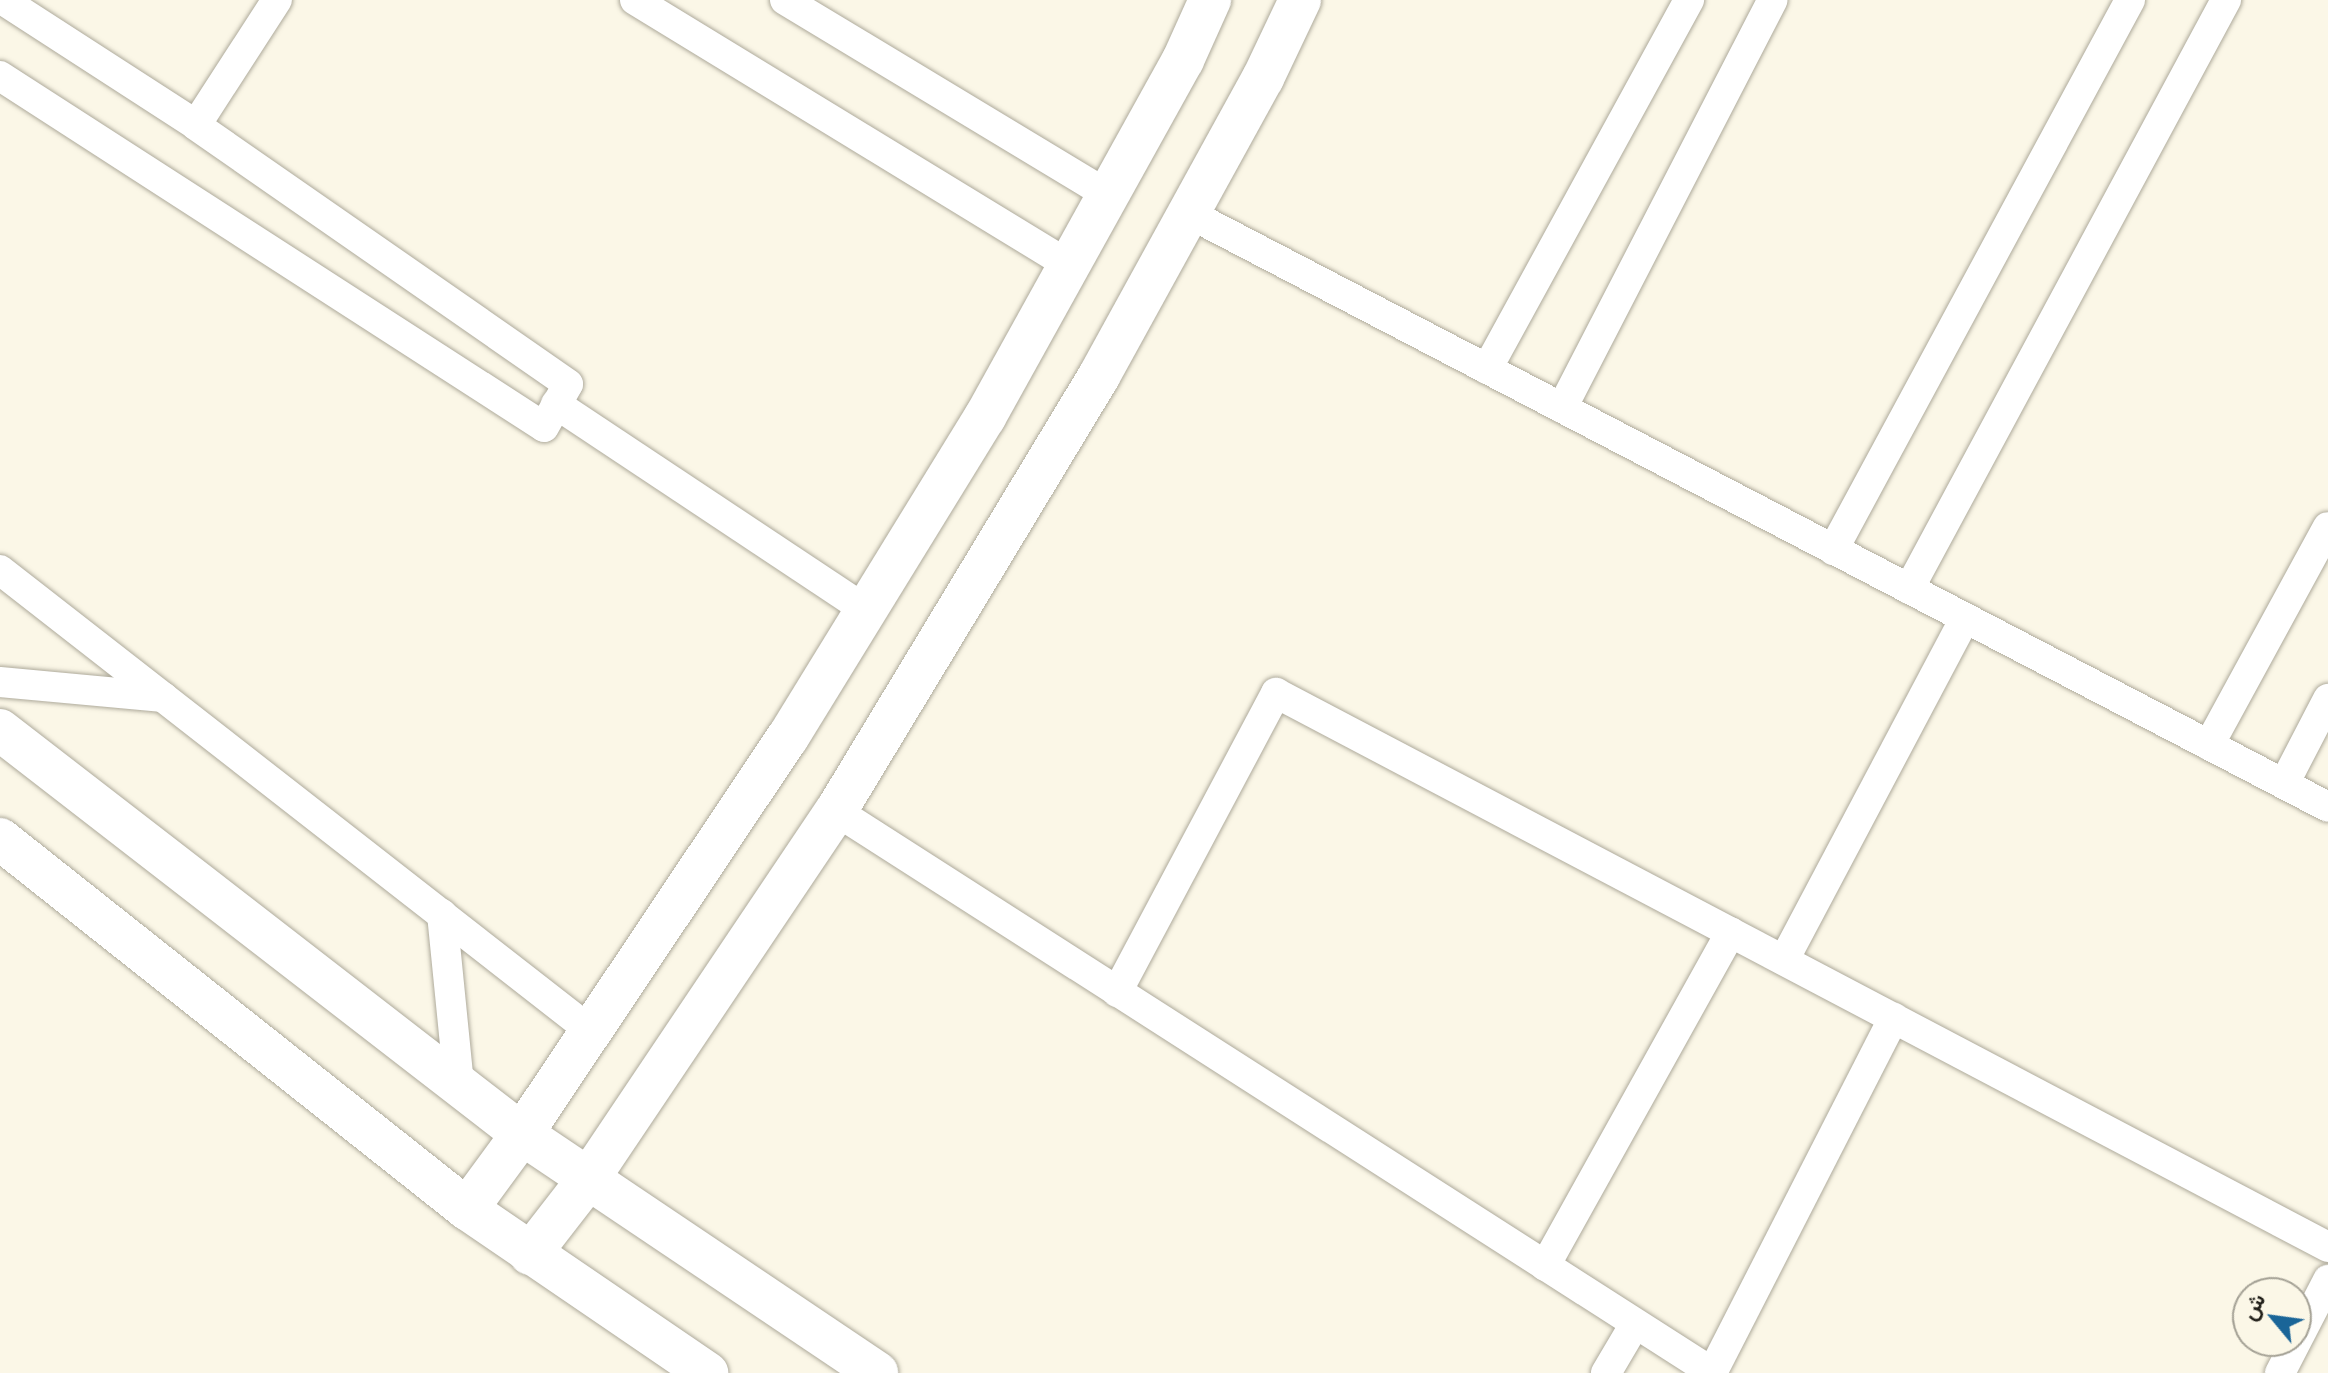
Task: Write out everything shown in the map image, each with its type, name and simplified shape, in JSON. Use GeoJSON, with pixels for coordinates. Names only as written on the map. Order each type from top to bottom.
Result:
{"type":"FeatureCollection","features":[{"type":"Feature","properties":{"kind":"street"},"geometry":{"type":"LineString","coordinates":[[0,76],[544,427],[568,384],[196,125],[3,0]]}},
{"type":"Feature","properties":{"kind":"street"},"geometry":{"type":"LineString","coordinates":[[196,125],[277,0]]}},
{"type":"Feature","properties":{"kind":"street"},"geometry":{"type":"LineString","coordinates":[[635,0],[1069,265]]}},
{"type":"Feature","properties":{"kind":"street"},"geometry":{"type":"LineString","coordinates":[[785,0],[1108,195]]}},
{"type":"Feature","properties":{"kind":"street"},"geometry":{"type":"LineString","coordinates":[[467,1209],[522,1134],[788,737],[985,417],[1183,60],[1210,0]]}},
{"type":"Feature","properties":{"kind":"street"},"geometry":{"type":"LineString","coordinates":[[530,1254],[589,1178],[836,811],[1099,376],[1263,78],[1300,0]]}},
{"type":"Feature","properties":{"kind":"street"},"geometry":{"type":"LineString","coordinates":[[1487,369],[1689,0]]}},
{"type":"Feature","properties":{"kind":"street"},"geometry":{"type":"LineString","coordinates":[[1562,408],[1773,0]]}},
{"type":"Feature","properties":{"kind":"street"},"geometry":{"type":"LineString","coordinates":[[1833,550],[2130,0]]}},
{"type":"Feature","properties":{"kind":"street"},"geometry":{"type":"LineString","coordinates":[[1909,589],[2226,0]]}},
{"type":"Feature","properties":{"kind":"street"},"geometry":{"type":"LineString","coordinates":[[1188,213],[2328,807]]}},
{"type":"Feature","properties":{"kind":"street"},"geometry":{"type":"LineString","coordinates":[[556,404],[866,610]]}},
{"type":"Feature","properties":{"kind":"street"},"geometry":{"type":"LineString","coordinates":[[2209,745],[2328,527]]}},
{"type":"Feature","properties":{"kind":"street"},"geometry":{"type":"LineString","coordinates":[[0,570],[591,1031]]}},
{"type":"Feature","properties":{"kind":"street"},"geometry":{"type":"LineString","coordinates":[[1784,960],[1965,618]]}},
{"type":"Feature","properties":{"kind":"street"},"geometry":{"type":"LineString","coordinates":[[0,682],[163,697]]}},
{"type":"Feature","properties":{"kind":"street"},"geometry":{"type":"LineString","coordinates":[[1117,992],[1276,693],[2328,1247]]}},
{"type":"Feature","properties":{"kind":"street"},"geometry":{"type":"LineString","coordinates":[[2284,784],[2328,699]]}},
{"type":"Feature","properties":{"kind":"street"},"geometry":{"type":"LineString","coordinates":[[0,730],[522,1134],[877,1373]]}},
{"type":"Feature","properties":{"kind":"street"},"geometry":{"type":"LineString","coordinates":[[836,811],[1713,1373],[1894,1018]]}},
{"type":"Feature","properties":{"kind":"street"},"geometry":{"type":"LineString","coordinates":[[0,839],[467,1209],[707,1373]]}},
{"type":"Feature","properties":{"kind":"street"},"geometry":{"type":"LineString","coordinates":[[442,914],[459,1085]]}},
{"type":"Feature","properties":{"kind":"street"},"geometry":{"type":"LineString","coordinates":[[1545,1266],[1731,932]]}},
{"type":"Feature","properties":{"kind":"street"},"geometry":{"type":"LineString","coordinates":[[2280,1373],[2328,1280]]}},
{"type":"Feature","properties":{"kind":"street"},"geometry":{"type":"LineString","coordinates":[[1606,1373],[1635,1324]]}}]}
